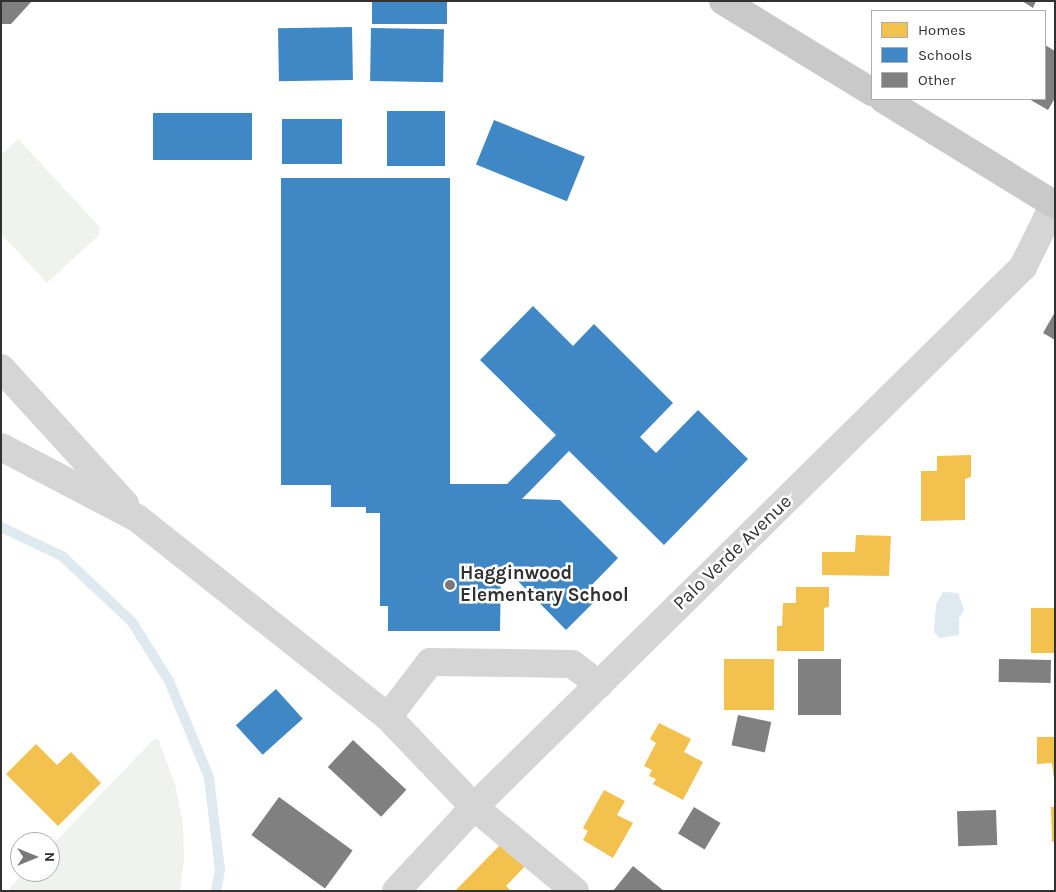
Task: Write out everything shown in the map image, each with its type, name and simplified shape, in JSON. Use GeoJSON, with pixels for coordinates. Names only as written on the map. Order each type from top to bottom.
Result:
{"type":"FeatureCollection","features":[{"type":"Feature","properties":{"kind":"main road"},"geometry":{"type":"LineString","coordinates":[[723,1],[871,91]]}},
{"type":"Feature","properties":{"kind":"main road"},"geometry":{"type":"LineString","coordinates":[[885,100],[1054,204]]}},
{"type":"Feature","properties":{"kind":"street","name":"Palo Verde Avenue"},"geometry":{"type":"LineString","coordinates":[[396,891],[474,807],[1023,267],[1054,204]]}},
{"type":"Feature","properties":{"kind":"street"},"geometry":{"type":"LineString","coordinates":[[1,368],[137,518],[388,717],[474,807],[574,891]]}},
{"type":"Feature","properties":{"kind":"street"},"geometry":{"type":"LineString","coordinates":[[1,447],[137,518]]}},
{"type":"Feature","properties":{"kind":"street"},"geometry":{"type":"LineString","coordinates":[[388,717],[430,662],[572,664],[599,684]]}},
{"type":"Feature","properties":{"kind":"shaded area"},"geometry":{"type":"Polygon","coordinates":[[[18,139],[100,227],[99,235],[47,283],[1,234],[1,155],[18,139]]]}},
{"type":"Feature","properties":{"kind":"shaded area"},"geometry":{"type":"Polygon","coordinates":[[[943,592],[958,593],[964,610],[959,618],[959,635],[939,638],[934,632],[936,604],[943,592]]]}},
{"type":"Feature","properties":{"kind":"shaded area"},"geometry":{"type":"Polygon","coordinates":[[[158,739],[175,784],[183,824],[184,859],[180,891],[7,891],[16,882],[60,882],[60,837],[153,740],[158,739]]]}},
{"type":"Feature","properties":{"kind":"building: Homes"},"geometry":{"type":"Polygon","coordinates":[[[971,455],[971,477],[965,479],[965,520],[921,521],[921,471],[937,471],[937,456],[971,455]]]}},
{"type":"Feature","properties":{"kind":"building: Homes"},"geometry":{"type":"Polygon","coordinates":[[[856,535],[891,536],[889,576],[822,575],[822,552],[855,552],[856,535]]]}},
{"type":"Feature","properties":{"kind":"building: Homes"},"geometry":{"type":"Polygon","coordinates":[[[796,587],[829,587],[829,607],[824,608],[824,651],[777,651],[777,626],[782,626],[783,603],[796,603],[796,587]]]}},
{"type":"Feature","properties":{"kind":"building: Homes"},"geometry":{"type":"Polygon","coordinates":[[[1031,608],[1055,608],[1055,653],[1031,653],[1031,608]]]}},
{"type":"Feature","properties":{"kind":"building: Homes"},"geometry":{"type":"Polygon","coordinates":[[[724,659],[774,659],[774,710],[724,710],[724,659]]]}},
{"type":"Feature","properties":{"kind":"building: Homes"},"geometry":{"type":"Polygon","coordinates":[[[659,723],[691,739],[684,752],[703,762],[683,800],[653,784],[656,779],[649,776],[652,770],[644,766],[656,743],[650,739],[659,723]]]}},
{"type":"Feature","properties":{"kind":"building: Homes"},"geometry":{"type":"Polygon","coordinates":[[[1037,737],[1055,737],[1055,788],[1052,763],[1037,764],[1037,737]]]}},
{"type":"Feature","properties":{"kind":"building: Homes"},"geometry":{"type":"Polygon","coordinates":[[[36,744],[57,765],[71,752],[101,783],[58,826],[6,774],[36,744]]]}},
{"type":"Feature","properties":{"kind":"building: Homes"},"geometry":{"type":"Polygon","coordinates":[[[604,790],[625,801],[617,815],[633,823],[613,858],[583,840],[588,831],[583,828],[604,790]]]}},
{"type":"Feature","properties":{"kind":"building: Homes"},"geometry":{"type":"Polygon","coordinates":[[[1051,807],[1055,807],[1055,841],[1052,842],[1051,807]]]}},
{"type":"Feature","properties":{"kind":"building: Homes"},"geometry":{"type":"Polygon","coordinates":[[[504,841],[527,864],[506,886],[511,891],[455,891],[504,841]]]}},
{"type":"Feature","properties":{"kind":"building: Schools"},"geometry":{"type":"Polygon","coordinates":[[[372,1],[447,1],[447,24],[372,24],[372,1]]]}},
{"type":"Feature","properties":{"kind":"building: Schools"},"geometry":{"type":"Polygon","coordinates":[[[352,27],[353,80],[279,81],[278,28],[352,27]]]}},
{"type":"Feature","properties":{"kind":"building: Schools"},"geometry":{"type":"Polygon","coordinates":[[[371,28],[444,29],[443,82],[370,81],[371,28]]]}},
{"type":"Feature","properties":{"kind":"building: Schools"},"geometry":{"type":"Polygon","coordinates":[[[387,111],[445,111],[445,166],[387,166],[387,111]]]}},
{"type":"Feature","properties":{"kind":"building: Schools"},"geometry":{"type":"Polygon","coordinates":[[[153,113],[252,113],[252,160],[153,160],[153,113]]]}},
{"type":"Feature","properties":{"kind":"building: Schools"},"geometry":{"type":"Polygon","coordinates":[[[282,119],[342,119],[342,164],[282,164],[282,119]]]}},
{"type":"Feature","properties":{"kind":"building: Schools"},"geometry":{"type":"Polygon","coordinates":[[[494,120],[585,157],[567,201],[476,165],[494,120]]]}},
{"type":"Feature","properties":{"kind":"building: Schools"},"geometry":{"type":"Polygon","coordinates":[[[281,178],[450,178],[450,484],[507,484],[556,435],[480,360],[533,306],[573,346],[594,324],[673,403],[640,437],[656,453],[698,410],[748,459],[664,545],[569,451],[522,499],[560,500],[618,558],[583,594],[593,603],[566,630],[509,572],[501,572],[500,631],[388,631],[388,606],[380,606],[380,513],[366,513],[366,507],[331,507],[331,485],[281,485],[281,178]]]}},
{"type":"Feature","properties":{"kind":"building: Schools"},"geometry":{"type":"Polygon","coordinates":[[[276,689],[303,719],[263,755],[236,725],[276,689]]]}},
{"type":"Feature","properties":{"kind":"building: Other"},"geometry":{"type":"Polygon","coordinates":[[[1,1],[32,1],[11,24],[1,24],[1,1]]]}},
{"type":"Feature","properties":{"kind":"building: Other"},"geometry":{"type":"Polygon","coordinates":[[[1022,1],[1036,1],[1033,8],[1022,1]]]}},
{"type":"Feature","properties":{"kind":"building: Other"},"geometry":{"type":"Polygon","coordinates":[[[1046,46],[1055,51],[1055,98],[1048,110],[1031,100],[1046,100],[1046,46]]]}},
{"type":"Feature","properties":{"kind":"building: Other"},"geometry":{"type":"Polygon","coordinates":[[[1055,312],[1055,340],[1043,333],[1055,312]]]}},
{"type":"Feature","properties":{"kind":"building: Other"},"geometry":{"type":"Polygon","coordinates":[[[798,659],[841,659],[841,715],[798,715],[798,659]]]}},
{"type":"Feature","properties":{"kind":"building: Other"},"geometry":{"type":"Polygon","coordinates":[[[999,659],[1051,660],[1051,683],[999,682],[999,659]]]}},
{"type":"Feature","properties":{"kind":"building: Other"},"geometry":{"type":"Polygon","coordinates":[[[738,715],[771,722],[765,752],[732,745],[738,715]]]}},
{"type":"Feature","properties":{"kind":"building: Other"},"geometry":{"type":"Polygon","coordinates":[[[353,740],[406,790],[381,817],[328,767],[353,740]]]}},
{"type":"Feature","properties":{"kind":"building: Other"},"geometry":{"type":"Polygon","coordinates":[[[279,797],[353,850],[325,889],[251,835],[279,797]]]}},
{"type":"Feature","properties":{"kind":"building: Other"},"geometry":{"type":"Polygon","coordinates":[[[694,807],[721,823],[705,850],[678,834],[694,807]]]}},
{"type":"Feature","properties":{"kind":"building: Other"},"geometry":{"type":"Polygon","coordinates":[[[996,810],[997,845],[958,846],[957,811],[996,810]]]}},
{"type":"Feature","properties":{"kind":"building: Other"},"geometry":{"type":"Polygon","coordinates":[[[633,866],[664,891],[613,891],[633,866]]]}},
{"type":"Feature","properties":{"kind":"waterway"},"geometry":{"type":"LineString","coordinates":[[1,527],[62,556],[132,622],[169,681],[209,777],[220,870],[216,891]]}},
{"type":"Feature","properties":{"kind":"place","name":"Hagginwood Elementary School"},"geometry":{"type":"Point","coordinates":[450,585]}}]}
